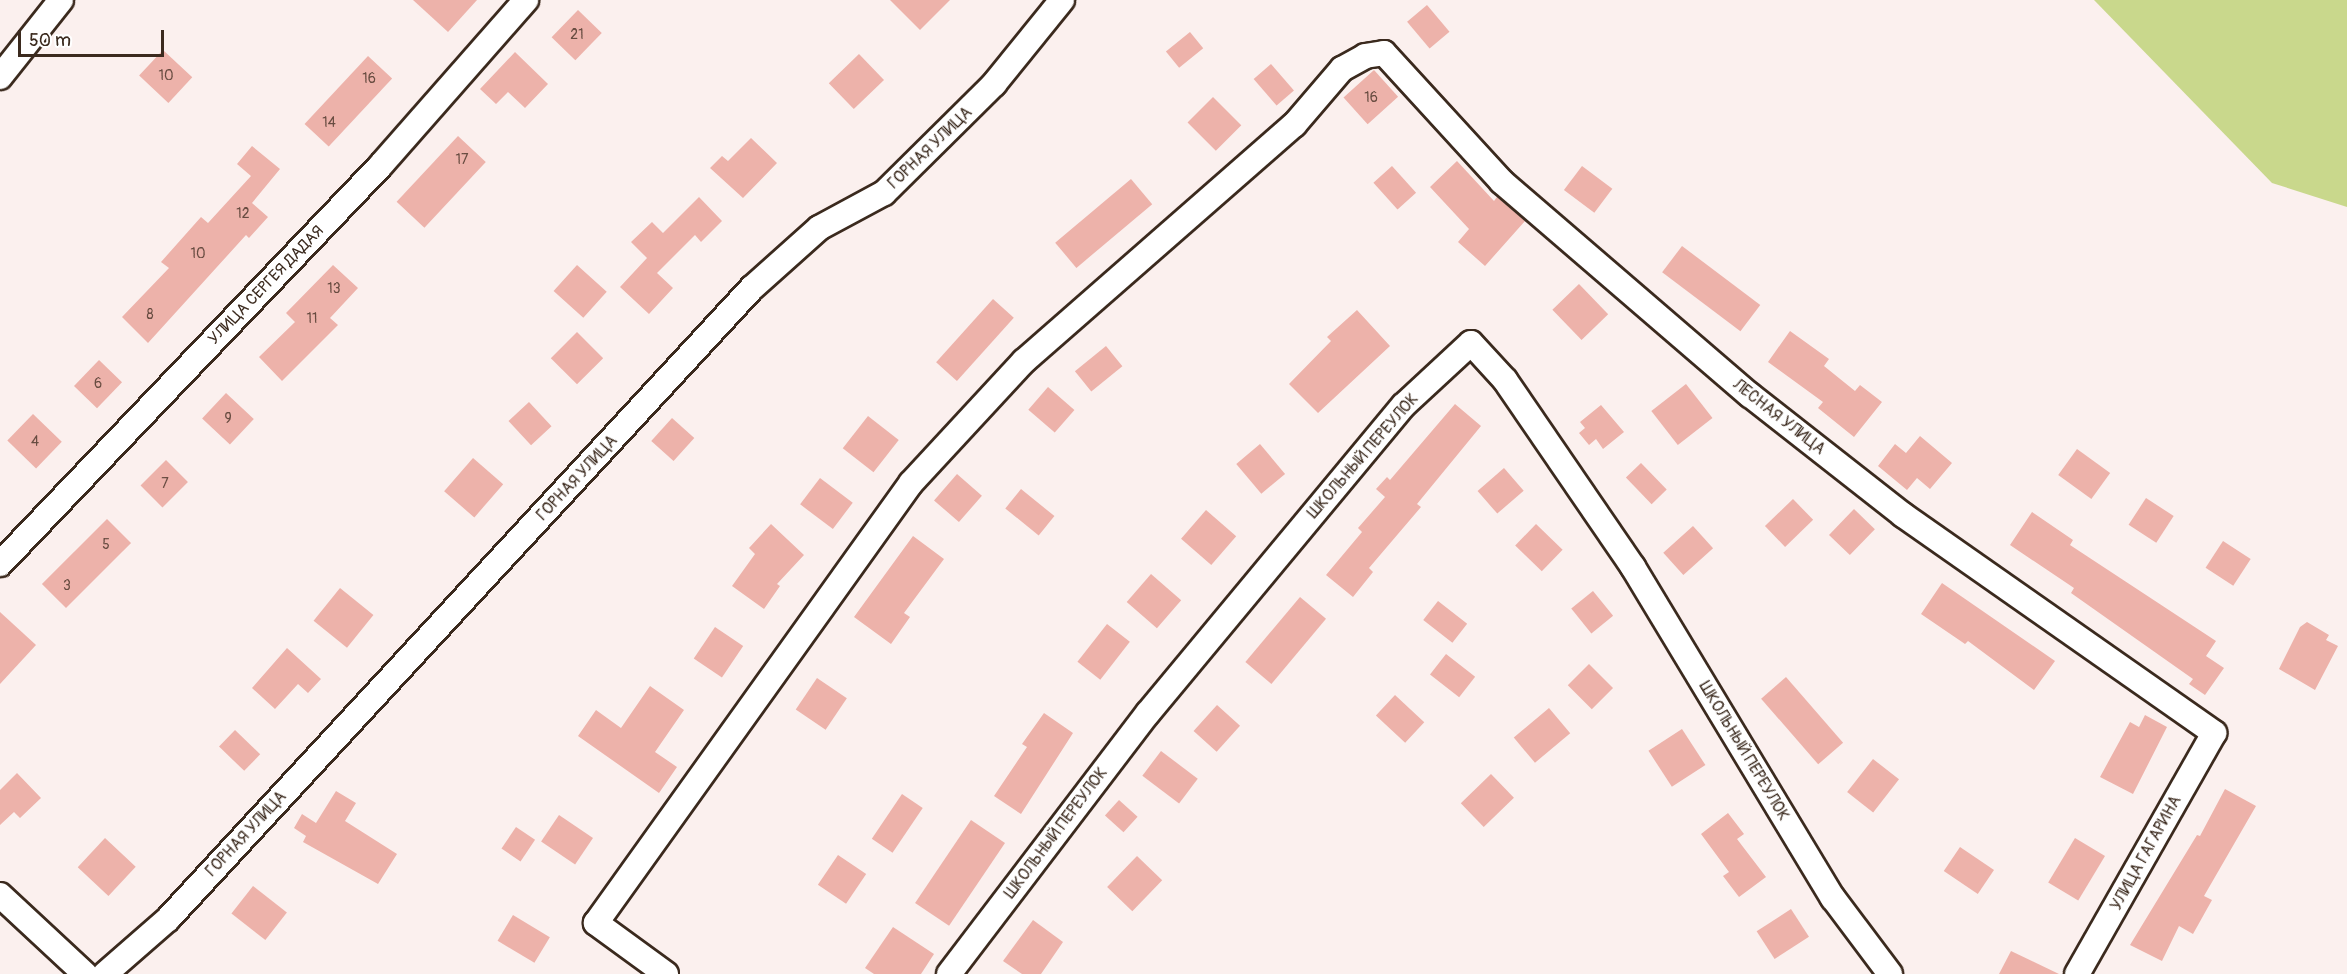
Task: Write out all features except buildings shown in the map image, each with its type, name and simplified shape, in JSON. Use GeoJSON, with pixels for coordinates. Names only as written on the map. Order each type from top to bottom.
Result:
{"type":"FeatureCollection","features":[{"type":"Feature","properties":{"kind":"street","name":"УЛИЦА СЕРГЕЯ ДАДАЯ"},"geometry":{"type":"LineString","coordinates":[[0,564],[381,165],[526,0]]}},
{"type":"Feature","properties":{"kind":"street","name":"ГОРНАЯ УЛИЦА"},"geometry":{"type":"LineString","coordinates":[[105,974],[168,919],[752,288],[819,228],[884,193],[994,84],[1062,0]]}},
{"type":"Feature","properties":{"kind":"street"},"geometry":{"type":"LineString","coordinates":[[0,77],[50,4]]}},
{"type":"Feature","properties":{"kind":"street","name":"ЛЕСНАЯ УЛИЦА"},"geometry":{"type":"LineString","coordinates":[[666,974],[596,923],[911,483],[1024,361],[1294,125],[1342,69],[1365,56],[1384,54],[1503,182],[1741,388],[1913,522],[2214,732]]}},
{"type":"Feature","properties":{"kind":"street","name":"ШКОЛЬНЫЙ ПЕРЕУЛОК"},"geometry":{"type":"LineString","coordinates":[[949,974],[1155,704],[1404,405],[1470,343],[1505,380],[1633,567],[1833,898],[1890,974]]}},
{"type":"Feature","properties":{"kind":"street","name":"УЛИЦА ГАГАРИНА"},"geometry":{"type":"LineString","coordinates":[[2077,974],[2214,732]]}},
{"type":"Feature","properties":{"kind":"street"},"geometry":{"type":"LineString","coordinates":[[0,895],[85,974]]}},
{"type":"Feature","properties":{"kind":"green space"},"geometry":{"type":"Polygon","coordinates":[[[2094,0],[2347,0],[2347,207],[2272,183],[2094,0]]]}}]}
